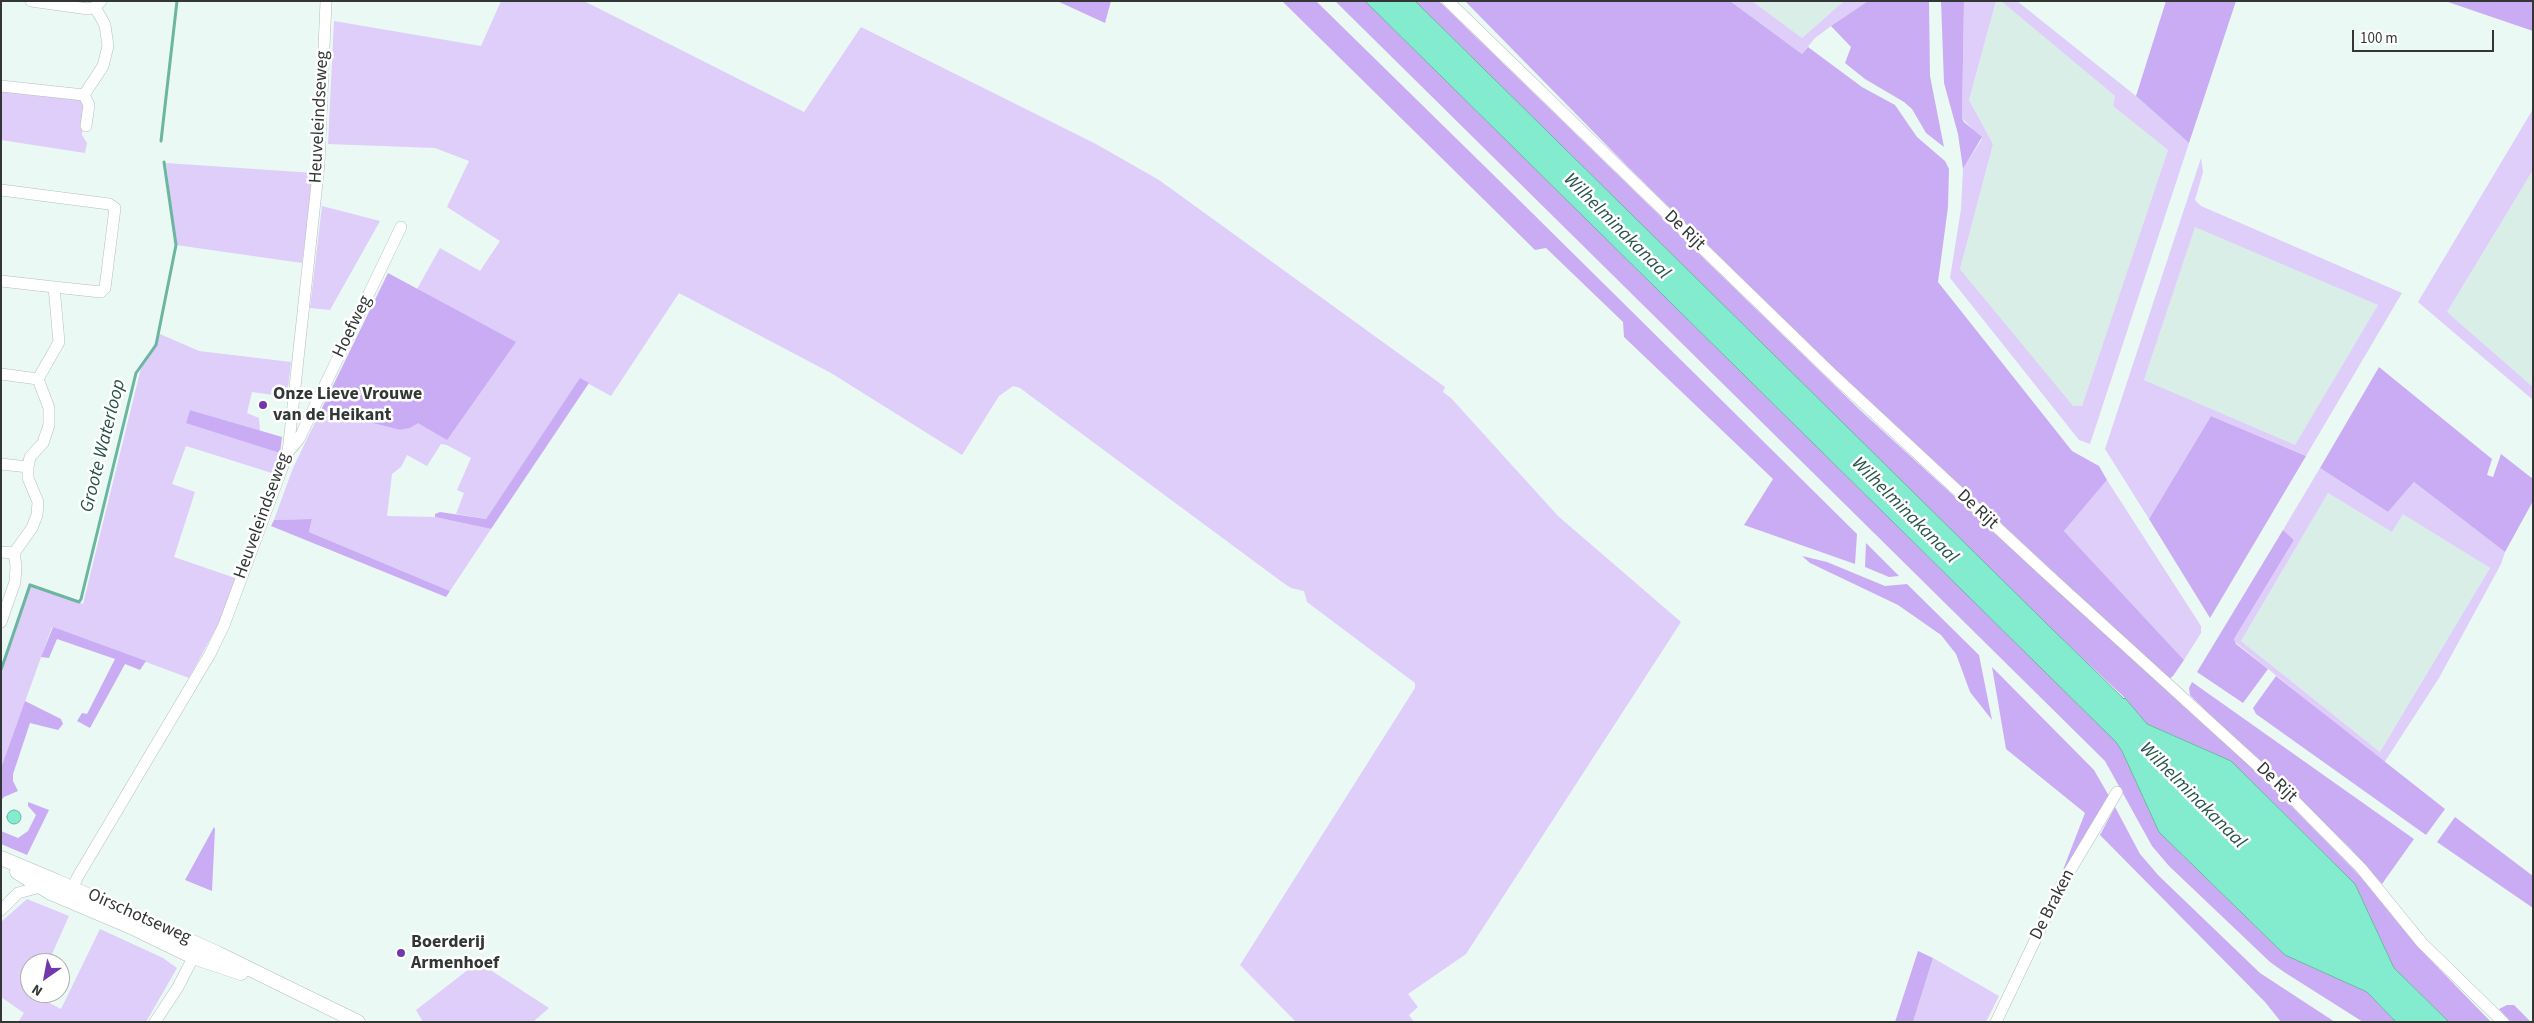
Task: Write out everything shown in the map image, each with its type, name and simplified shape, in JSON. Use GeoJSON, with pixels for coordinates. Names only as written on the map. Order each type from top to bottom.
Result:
{"type":"FeatureCollection","features":[{"type":"Feature","properties":{"kind":"main road","name":"Oirschotseweg"},"geometry":{"type":"LineString","coordinates":[[1,858],[70,894],[196,951],[273,982],[358,1022]]}},
{"type":"Feature","properties":{"kind":"main road","name":"Oirschotseweg"},"geometry":{"type":"LineString","coordinates":[[1,865],[40,887],[70,894]]}},
{"type":"Feature","properties":{"kind":"street"},"geometry":{"type":"LineString","coordinates":[[31,1],[88,9],[98,4],[105,25],[108,46],[102,66],[84,95]]}},
{"type":"Feature","properties":{"kind":"street","name":"Heuveleindseweg"},"geometry":{"type":"LineString","coordinates":[[70,894],[221,632],[288,452],[319,164],[326,1]]}},
{"type":"Feature","properties":{"kind":"street","name":"De Rijt"},"geometry":{"type":"LineString","coordinates":[[1448,1],[1832,374],[2046,573],[2282,788],[2361,868],[2422,942],[2503,1022]]}},
{"type":"Feature","properties":{"kind":"street"},"geometry":{"type":"LineString","coordinates":[[1,86],[84,95]]}},
{"type":"Feature","properties":{"kind":"street"},"geometry":{"type":"LineString","coordinates":[[84,95],[89,105],[86,126]]}},
{"type":"Feature","properties":{"kind":"street"},"geometry":{"type":"LineString","coordinates":[[1,190],[109,204],[115,208],[104,288],[101,292],[1,281]]}},
{"type":"Feature","properties":{"kind":"street","name":"Hoefweg"},"geometry":{"type":"LineString","coordinates":[[288,452],[299,439],[401,227]]}},
{"type":"Feature","properties":{"kind":"street"},"geometry":{"type":"LineString","coordinates":[[38,379],[59,342],[54,288]]}},
{"type":"Feature","properties":{"kind":"street"},"geometry":{"type":"LineString","coordinates":[[1,374],[38,379]]}},
{"type":"Feature","properties":{"kind":"street"},"geometry":{"type":"LineString","coordinates":[[1,622],[15,582],[16,566],[14,553],[32,528],[38,515],[38,502],[28,478],[28,467],[30,457],[43,443],[50,425],[49,408],[38,379]]}},
{"type":"Feature","properties":{"kind":"street"},"geometry":{"type":"LineString","coordinates":[[1,464],[28,467]]}},
{"type":"Feature","properties":{"kind":"street"},"geometry":{"type":"LineString","coordinates":[[1,552],[14,553]]}},
{"type":"Feature","properties":{"kind":"street","name":"De Braken"},"geometry":{"type":"LineString","coordinates":[[1996,1022],[2062,884],[2116,792]]}},
{"type":"Feature","properties":{"kind":"street"},"geometry":{"type":"LineString","coordinates":[[1,910],[18,893],[40,887]]}},
{"type":"Feature","properties":{"kind":"street"},"geometry":{"type":"LineString","coordinates":[[155,1022],[178,987],[196,951]]}},
{"type":"Feature","properties":{"kind":"shaded area"},"geometry":{"type":"Polygon","coordinates":[[[501,1],[584,1],[804,112],[861,27],[1096,144],[1159,180],[1445,387],[1443,392],[1451,398],[1558,516],[1681,622],[1466,954],[1408,994],[1418,1007],[1409,1015],[1414,1022],[1296,1022],[1240,965],[1415,688],[1415,683],[1307,602],[1304,591],[1291,588],[1282,582],[1020,388],[1013,386],[999,396],[962,455],[831,373],[679,293],[611,396],[580,379],[486,519],[456,514],[464,493],[457,490],[471,458],[447,445],[441,444],[427,466],[407,455],[401,467],[392,474],[387,516],[435,517],[491,529],[450,591],[309,532],[312,519],[274,520],[293,468],[321,410],[400,430],[410,428],[515,343],[417,289],[440,248],[480,271],[500,241],[447,207],[469,161],[435,148],[328,144],[334,21],[481,46],[501,1]]]}},
{"type":"Feature","properties":{"kind":"shaded area"},"geometry":{"type":"Polygon","coordinates":[[[1057,1],[1111,1],[1105,23],[1057,1]]]}},
{"type":"Feature","properties":{"kind":"shaded area"},"geometry":{"type":"Polygon","coordinates":[[[1282,1],[1316,1],[1517,198],[1857,534],[1855,564],[1744,525],[1773,479],[1624,337],[1623,322],[1546,248],[1535,250],[1282,1]]]}},
{"type":"Feature","properties":{"kind":"shaded area"},"geometry":{"type":"Polygon","coordinates":[[[1335,1],[1365,1],[2116,742],[2122,751],[2159,832],[2285,955],[2367,992],[2396,1022],[2363,1022],[2284,972],[2270,962],[2169,866],[2152,846],[2105,761],[1335,1]]]}},
{"type":"Feature","properties":{"kind":"shaded area"},"geometry":{"type":"Polygon","coordinates":[[[1415,1],[1439,1],[1860,410],[2215,735],[2248,762],[2360,876],[2418,947],[2491,1022],[2449,1022],[2394,968],[2355,884],[2231,761],[2147,724],[2125,698],[2045,623],[1415,1]]]}},
{"type":"Feature","properties":{"kind":"shaded area"},"geometry":{"type":"Polygon","coordinates":[[[1465,1],[1730,1],[1802,54],[1808,47],[1862,87],[1895,105],[1917,137],[1945,161],[1949,169],[1948,207],[1938,282],[2072,451],[2099,466],[2107,480],[2064,531],[2184,660],[2173,676],[2169,679],[1822,357],[1629,168],[1465,1]]]}},
{"type":"Feature","properties":{"kind":"shaded area"},"geometry":{"type":"Polygon","coordinates":[[[1730,1],[1752,1],[1802,38],[1844,1],[1868,1],[1815,38],[1802,54],[1730,1]]]}},
{"type":"Feature","properties":{"kind":"shaded area"},"geometry":{"type":"Polygon","coordinates":[[[1752,1],[1844,1],[1802,38],[1752,1]]]}},
{"type":"Feature","properties":{"kind":"shaded area"},"geometry":{"type":"Polygon","coordinates":[[[1868,1],[1929,1],[1930,76],[1944,147],[1926,133],[1912,109],[1904,102],[1865,79],[1845,63],[1851,47],[1831,26],[1868,1]]]}},
{"type":"Feature","properties":{"kind":"shaded area"},"geometry":{"type":"Polygon","coordinates":[[[1941,1],[1964,1],[1962,118],[1964,122],[1982,137],[1963,169],[1958,134],[1944,83],[1941,1]]]}},
{"type":"Feature","properties":{"kind":"shaded area"},"geometry":{"type":"Polygon","coordinates":[[[1964,1],[1996,1],[1969,100],[1993,144],[1960,269],[2073,406],[2082,406],[2168,150],[2113,106],[2115,96],[2001,1],[2017,1],[2136,96],[2189,143],[2090,444],[2079,440],[1950,278],[1961,209],[1963,169],[1982,139],[1962,118],[1964,1]]]}},
{"type":"Feature","properties":{"kind":"shaded area"},"geometry":{"type":"Polygon","coordinates":[[[1996,1],[2001,1],[2115,96],[2113,106],[2168,150],[2082,406],[2073,407],[1960,269],[1993,144],[1969,100],[1996,1]]]}},
{"type":"Feature","properties":{"kind":"shaded area"},"geometry":{"type":"Polygon","coordinates":[[[2166,1],[2236,1],[2189,143],[2136,96],[2166,1]]]}},
{"type":"Feature","properties":{"kind":"shaded area"},"geometry":{"type":"Polygon","coordinates":[[[2445,1],[2533,1],[2533,31],[2445,1]]]}},
{"type":"Feature","properties":{"kind":"shaded area"},"geometry":{"type":"Polygon","coordinates":[[[1,89],[80,99],[85,104],[82,135],[87,143],[85,153],[1,140],[1,89]]]}},
{"type":"Feature","properties":{"kind":"shaded area"},"geometry":{"type":"Polygon","coordinates":[[[2533,109],[2533,170],[2447,312],[2533,387],[2533,400],[2418,302],[2533,109]]]}},
{"type":"Feature","properties":{"kind":"shaded area"},"geometry":{"type":"Polygon","coordinates":[[[2201,158],[2203,172],[2195,200],[2201,206],[2402,293],[2306,456],[2211,416],[2149,519],[2105,449],[2201,158]],[[2195,227],[2144,380],[2295,445],[2378,305],[2195,227]]]}},
{"type":"Feature","properties":{"kind":"shaded area"},"geometry":{"type":"Polygon","coordinates":[[[166,163],[314,173],[302,263],[176,245],[166,163]]]}},
{"type":"Feature","properties":{"kind":"shaded area"},"geometry":{"type":"Polygon","coordinates":[[[2533,170],[2533,387],[2447,312],[2533,170]]]}},
{"type":"Feature","properties":{"kind":"shaded area"},"geometry":{"type":"Polygon","coordinates":[[[322,206],[380,221],[330,310],[310,308],[322,206]]]}},
{"type":"Feature","properties":{"kind":"shaded area"},"geometry":{"type":"Polygon","coordinates":[[[2195,226],[2378,305],[2295,446],[2144,380],[2195,226]]]}},
{"type":"Feature","properties":{"kind":"shaded area"},"geometry":{"type":"Polygon","coordinates":[[[388,273],[516,342],[447,440],[418,423],[410,428],[400,430],[321,410],[388,273]]]}},
{"type":"Feature","properties":{"kind":"shaded area"},"geometry":{"type":"Polygon","coordinates":[[[160,334],[199,351],[291,362],[287,397],[252,392],[247,413],[259,418],[260,431],[190,410],[187,422],[280,453],[275,474],[186,446],[172,484],[195,492],[174,557],[238,579],[221,619],[189,678],[52,627],[1,768],[1,676],[29,583],[83,604],[141,368],[160,334]]]}},
{"type":"Feature","properties":{"kind":"shaded area"},"geometry":{"type":"Polygon","coordinates":[[[2379,367],[2492,459],[2487,475],[2493,477],[2501,454],[2533,479],[2533,501],[2505,552],[2414,482],[2388,512],[2320,468],[2379,367]]]}},
{"type":"Feature","properties":{"kind":"shaded area"},"geometry":{"type":"Polygon","coordinates":[[[580,378],[589,383],[491,529],[435,517],[435,514],[440,512],[486,519],[580,378]]]}},
{"type":"Feature","properties":{"kind":"shaded area"},"geometry":{"type":"Polygon","coordinates":[[[190,410],[282,437],[280,453],[186,423],[190,410]]]}},
{"type":"Feature","properties":{"kind":"shaded area"},"geometry":{"type":"Polygon","coordinates":[[[2211,416],[2306,456],[2210,618],[2149,519],[2211,416]]]}},
{"type":"Feature","properties":{"kind":"shaded area"},"geometry":{"type":"Polygon","coordinates":[[[2320,468],[2388,512],[2414,482],[2505,552],[2501,564],[2439,678],[2384,763],[2235,642],[2234,639],[2294,540],[2283,530],[2320,468]],[[2328,493],[2241,641],[2380,752],[2490,568],[2403,514],[2392,532],[2328,493]]]}},
{"type":"Feature","properties":{"kind":"shaded area"},"geometry":{"type":"Polygon","coordinates":[[[2107,480],[2201,626],[2201,633],[2184,660],[2064,531],[2107,480]]]}},
{"type":"Feature","properties":{"kind":"shaded area"},"geometry":{"type":"Polygon","coordinates":[[[2328,493],[2392,532],[2403,513],[2490,568],[2380,752],[2241,641],[2328,493]]]}},
{"type":"Feature","properties":{"kind":"shaded area"},"geometry":{"type":"Polygon","coordinates":[[[312,519],[309,532],[450,591],[446,597],[271,526],[274,520],[312,519]]]}},
{"type":"Feature","properties":{"kind":"shaded area"},"geometry":{"type":"Polygon","coordinates":[[[2283,530],[2294,540],[2234,639],[2236,644],[2268,669],[2243,703],[2197,672],[2283,530]]]}},
{"type":"Feature","properties":{"kind":"shaded area"},"geometry":{"type":"Polygon","coordinates":[[[1866,543],[1899,576],[1889,577],[1865,567],[1866,543]]]}},
{"type":"Feature","properties":{"kind":"shaded area"},"geometry":{"type":"Polygon","coordinates":[[[1802,556],[1827,562],[1885,586],[1907,584],[1979,655],[1992,720],[1970,692],[1956,654],[1941,635],[1898,605],[1810,563],[1802,556]]]}},
{"type":"Feature","properties":{"kind":"shaded area"},"geometry":{"type":"Polygon","coordinates":[[[53,627],[146,661],[140,670],[125,664],[90,728],[77,721],[82,713],[87,714],[115,659],[57,639],[49,658],[41,657],[53,627]]]}},
{"type":"Feature","properties":{"kind":"shaded area"},"geometry":{"type":"Polygon","coordinates":[[[1992,667],[2094,770],[2109,796],[2061,875],[2085,813],[2006,749],[1992,667]]]}},
{"type":"Feature","properties":{"kind":"shaded area"},"geometry":{"type":"Polygon","coordinates":[[[2276,676],[2445,809],[2426,835],[2256,714],[2253,708],[2276,676]]]}},
{"type":"Feature","properties":{"kind":"shaded area"},"geometry":{"type":"Polygon","coordinates":[[[2192,682],[2414,839],[2382,884],[2349,847],[2190,695],[2189,688],[2192,682]]]}},
{"type":"Feature","properties":{"kind":"shaded area"},"geometry":{"type":"Polygon","coordinates":[[[25,701],[61,719],[63,724],[58,730],[30,723],[13,774],[13,781],[18,791],[1,800],[1,768],[25,701]]]}},
{"type":"Feature","properties":{"kind":"shaded area"},"geometry":{"type":"Polygon","coordinates":[[[28,802],[49,810],[27,855],[1,844],[1,831],[18,838],[28,831],[36,815],[28,806],[28,802]]]}},
{"type":"Feature","properties":{"kind":"shaded area"},"geometry":{"type":"Polygon","coordinates":[[[2115,807],[2140,854],[2159,876],[2260,973],[2335,1022],[2281,1022],[2265,1002],[2100,835],[2115,807]]]}},
{"type":"Feature","properties":{"kind":"shaded area"},"geometry":{"type":"Polygon","coordinates":[[[2455,817],[2533,876],[2533,908],[2437,842],[2455,817]]]}},
{"type":"Feature","properties":{"kind":"shaded area"},"geometry":{"type":"Polygon","coordinates":[[[214,827],[215,829],[212,891],[185,880],[214,827]]]}},
{"type":"Feature","properties":{"kind":"shaded area"},"geometry":{"type":"Polygon","coordinates":[[[27,899],[69,916],[52,953],[20,953],[20,1003],[49,1003],[61,1009],[64,1003],[70,1003],[70,991],[100,929],[163,958],[177,968],[146,1022],[18,1022],[24,1013],[1,997],[1,922],[27,899]]]}},
{"type":"Feature","properties":{"kind":"shaded area"},"geometry":{"type":"Polygon","coordinates":[[[1918,951],[1933,958],[1913,1022],[1895,1022],[1918,951]]]}},
{"type":"Feature","properties":{"kind":"shaded area"},"geometry":{"type":"Polygon","coordinates":[[[1933,958],[1999,996],[1986,1022],[1913,1022],[1933,958]]]}},
{"type":"Feature","properties":{"kind":"shaded area"},"geometry":{"type":"Polygon","coordinates":[[[478,962],[549,1008],[533,1022],[423,1022],[416,1010],[478,962]]]}},
{"type":"Feature","properties":{"kind":"shaded area"},"geometry":{"type":"Polygon","coordinates":[[[2507,1005],[2514,1005],[2531,1022],[2511,1022],[2499,1009],[2507,1005]]]}},
{"type":"Feature","properties":{"kind":"water","name":"Wilhelminakanaal"},"geometry":{"type":"Polygon","coordinates":[[[1365,1],[1415,1],[2050,627],[2125,698],[2147,724],[2231,761],[2355,884],[2394,968],[2449,1022],[2396,1022],[2367,992],[2285,955],[2159,832],[2122,751],[2116,742],[1365,1]]]}},
{"type":"Feature","properties":{"kind":"water"},"geometry":{"type":"Polygon","coordinates":[[[14,810],[19,812],[21,817],[19,822],[14,824],[9,822],[7,817],[9,812],[14,810]]]}},
{"type":"Feature","properties":{"kind":"waterway","name":"Groote Waterloop"},"geometry":{"type":"LineString","coordinates":[[161,141],[177,1]]}},
{"type":"Feature","properties":{"kind":"waterway","name":"Groote Waterloop"},"geometry":{"type":"LineString","coordinates":[[1,670],[30,585],[79,602],[81,599],[136,373],[156,345],[176,245],[164,162]]}},
{"type":"Feature","properties":{"kind":"place","name":"Onze Lieve Vrouwe van de Heikant"},"geometry":{"type":"Point","coordinates":[263,405]}},
{"type":"Feature","properties":{"kind":"place","name":"Boerderij Armenhoef"},"geometry":{"type":"Point","coordinates":[401,953]}}]}
